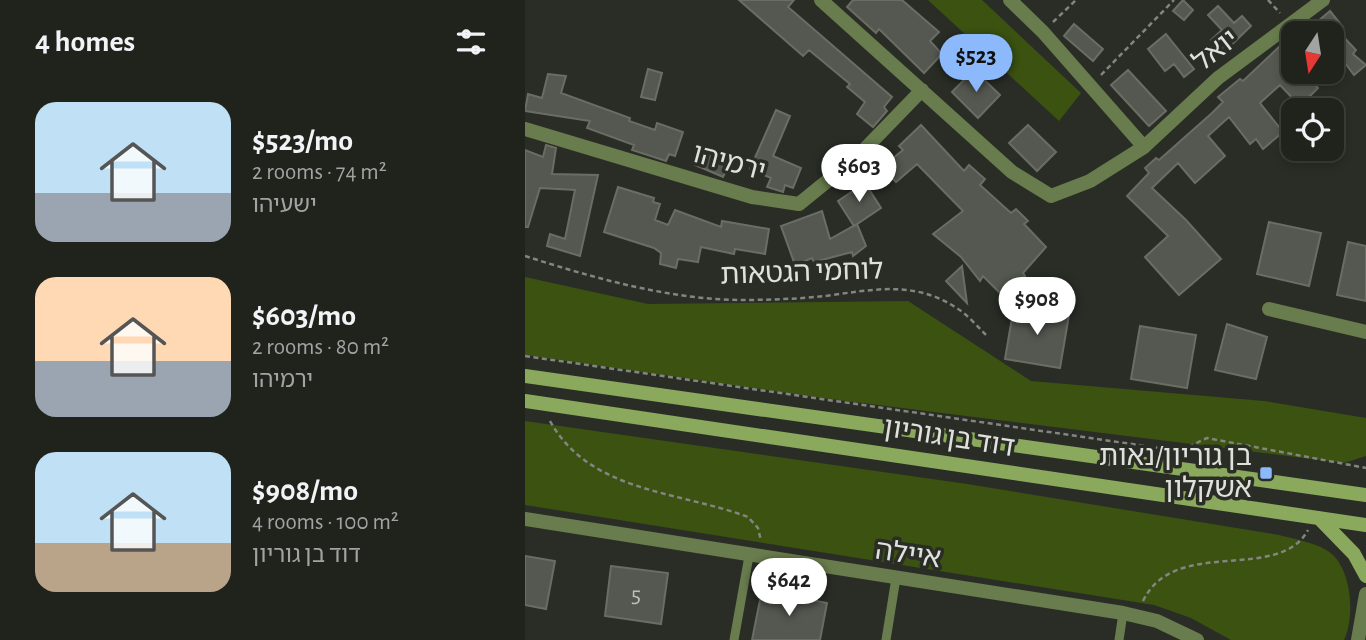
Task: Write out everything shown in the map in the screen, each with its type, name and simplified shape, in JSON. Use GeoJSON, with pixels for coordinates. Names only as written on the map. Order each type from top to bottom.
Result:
{"type":"FeatureCollection","features":[{"type":"Feature","properties":{"kind":"main road","name":"דוד בן גוריון"},"geometry":{"type":"LineString","coordinates":[[525,376],[1366,495]]}},
{"type":"Feature","properties":{"kind":"main road","name":"דוד בן גוריון"},"geometry":{"type":"LineString","coordinates":[[525,401],[1366,525]]}},
{"type":"Feature","properties":{"kind":"main road"},"geometry":{"type":"LineString","coordinates":[[1347,492],[1366,487]]}},
{"type":"Feature","properties":{"kind":"main road"},"geometry":{"type":"LineString","coordinates":[[1317,518],[1355,554],[1366,576]]}},
{"type":"Feature","properties":{"kind":"street"},"geometry":{"type":"LineString","coordinates":[[821,0],[922,90]]}},
{"type":"Feature","properties":{"kind":"street"},"geometry":{"type":"LineString","coordinates":[[1010,0],[1043,32],[1145,147]]}},
{"type":"Feature","properties":{"kind":"street","name":"יואל"},"geometry":{"type":"LineString","coordinates":[[922,90],[1011,172],[1051,196],[1090,181],[1145,147],[1218,78],[1323,0]]}},
{"type":"Feature","properties":{"kind":"street","name":"ירמיהו"},"geometry":{"type":"LineString","coordinates":[[525,129],[752,197],[799,204],[858,156],[922,90]]}},
{"type":"Feature","properties":{"kind":"street"},"geometry":{"type":"LineString","coordinates":[[1269,309],[1366,332]]}},
{"type":"Feature","properties":{"kind":"street","name":"איילה"},"geometry":{"type":"LineString","coordinates":[[525,519],[1130,615],[1157,621],[1197,640]]}},
{"type":"Feature","properties":{"kind":"street"},"geometry":{"type":"LineString","coordinates":[[1358,640],[1366,594]]}},
{"type":"Feature","properties":{"kind":"lane"},"geometry":{"type":"LineString","coordinates":[[734,640],[755,557]]}},
{"type":"Feature","properties":{"kind":"lane"},"geometry":{"type":"LineString","coordinates":[[886,640],[896,578]]}},
{"type":"Feature","properties":{"kind":"lane"},"geometry":{"type":"LineString","coordinates":[[1119,640],[1130,615]]}},
{"type":"Feature","properties":{"kind":"path"},"geometry":{"type":"LineString","coordinates":[[1043,32],[1076,0]]}},
{"type":"Feature","properties":{"kind":"path"},"geometry":{"type":"LineString","coordinates":[[1091,85],[1174,0]]}},
{"type":"Feature","properties":{"kind":"path","name":"לוחמי הגטאות"},"geometry":{"type":"LineString","coordinates":[[525,256],[576,272],[662,292],[739,300],[823,296],[887,286],[925,294],[955,307],[987,336]]}},
{"type":"Feature","properties":{"kind":"path"},"geometry":{"type":"LineString","coordinates":[[525,356],[1180,451],[1207,438],[1366,468]]}},
{"type":"Feature","properties":{"kind":"path"},"geometry":{"type":"LineString","coordinates":[[540,403],[562,442],[587,465],[621,482],[748,517],[758,528],[763,548],[755,557]]}},
{"type":"Feature","properties":{"kind":"path"},"geometry":{"type":"LineString","coordinates":[[1130,615],[1149,589],[1174,571],[1215,561],[1244,559],[1289,549],[1306,534],[1317,518]]}},
{"type":"Feature","properties":{"kind":"green space"},"geometry":{"type":"Polygon","coordinates":[[[928,0],[982,0],[1081,93],[1059,121],[928,0]]]}},
{"type":"Feature","properties":{"kind":"green space"},"geometry":{"type":"Polygon","coordinates":[[[525,277],[648,304],[908,301],[1031,381],[1264,401],[1366,418],[1366,456],[1344,463],[822,398],[525,355],[525,277]]]}},
{"type":"Feature","properties":{"kind":"green space"},"geometry":{"type":"Polygon","coordinates":[[[525,421],[967,484],[1303,541],[1327,550],[1343,569],[1350,600],[1347,631],[1344,640],[1231,640],[1191,618],[1154,605],[525,505],[525,421]]]}},
{"type":"Feature","properties":{"kind":"building"},"geometry":{"type":"Polygon","coordinates":[[[739,0],[794,0],[788,7],[892,97],[884,107],[887,111],[873,127],[857,114],[865,102],[847,87],[850,84],[809,50],[803,56],[739,0]]]}},
{"type":"Feature","properties":{"kind":"building"},"geometry":{"type":"Polygon","coordinates":[[[853,0],[902,0],[939,32],[930,41],[942,54],[924,73],[879,29],[876,33],[847,7],[853,0]]]}},
{"type":"Feature","properties":{"kind":"building"},"geometry":{"type":"Polygon","coordinates":[[[1183,0],[1193,10],[1184,20],[1173,11],[1183,0]]]}},
{"type":"Feature","properties":{"kind":"building"},"geometry":{"type":"Polygon","coordinates":[[[1218,6],[1234,23],[1242,16],[1251,26],[1223,53],[1211,40],[1222,30],[1208,15],[1218,6]]]}},
{"type":"Feature","properties":{"kind":"building"},"geometry":{"type":"Polygon","coordinates":[[[1330,11],[1338,21],[1318,21],[1330,11]]]}},
{"type":"Feature","properties":{"kind":"building"},"geometry":{"type":"Polygon","coordinates":[[[1074,24],[1103,49],[1093,61],[1064,36],[1074,24]]]}},
{"type":"Feature","properties":{"kind":"building"},"geometry":{"type":"Polygon","coordinates":[[[1166,34],[1194,69],[1184,77],[1174,64],[1165,71],[1148,49],[1166,34]]]}},
{"type":"Feature","properties":{"kind":"building"},"geometry":{"type":"Polygon","coordinates":[[[1344,37],[1356,50],[1353,54],[1366,65],[1354,75],[1345,63],[1344,37]]]}},
{"type":"Feature","properties":{"kind":"building"},"geometry":{"type":"Polygon","coordinates":[[[1280,46],[1281,84],[1314,84],[1318,88],[1308,98],[1292,98],[1280,85],[1260,103],[1281,129],[1281,134],[1263,149],[1256,139],[1250,144],[1229,117],[1208,136],[1225,156],[1195,183],[1178,163],[1152,188],[1221,259],[1179,295],[1145,257],[1168,236],[1127,196],[1149,173],[1145,168],[1156,158],[1159,160],[1212,113],[1223,102],[1218,97],[1240,79],[1243,81],[1280,46]]]}},
{"type":"Feature","properties":{"kind":"building"},"geometry":{"type":"Polygon","coordinates":[[[648,69],[662,73],[655,100],[641,97],[648,69]]]}},
{"type":"Feature","properties":{"kind":"building"},"geometry":{"type":"Polygon","coordinates":[[[974,70],[1000,95],[978,118],[952,92],[974,70]]]}},
{"type":"Feature","properties":{"kind":"building"},"geometry":{"type":"Polygon","coordinates":[[[1128,70],[1166,111],[1149,126],[1111,85],[1128,70]]]}},
{"type":"Feature","properties":{"kind":"building"},"geometry":{"type":"Polygon","coordinates":[[[548,74],[566,76],[561,93],[655,130],[657,123],[683,132],[675,156],[669,154],[666,161],[632,150],[634,145],[587,128],[590,121],[525,111],[528,94],[542,98],[548,74]]]}},
{"type":"Feature","properties":{"kind":"building"},"geometry":{"type":"Polygon","coordinates":[[[776,110],[790,116],[773,156],[801,168],[793,188],[785,185],[783,192],[767,187],[771,178],[750,169],[776,110]]]}},
{"type":"Feature","properties":{"kind":"building"},"geometry":{"type":"Polygon","coordinates":[[[921,125],[964,171],[969,165],[985,179],[980,185],[1011,213],[1016,209],[1028,221],[1024,224],[1046,247],[1023,273],[1025,276],[1004,297],[983,276],[980,281],[961,257],[933,234],[963,211],[917,164],[896,182],[882,167],[903,150],[899,146],[921,125]]]}},
{"type":"Feature","properties":{"kind":"building"},"geometry":{"type":"Polygon","coordinates":[[[1028,125],[1056,152],[1037,171],[1009,143],[1028,125]]]}},
{"type":"Feature","properties":{"kind":"building"},"geometry":{"type":"Polygon","coordinates":[[[546,145],[556,148],[552,174],[598,175],[580,256],[547,246],[550,234],[565,239],[575,190],[540,188],[528,227],[525,227],[525,150],[543,157],[546,145]]]}},
{"type":"Feature","properties":{"kind":"building"},"geometry":{"type":"Polygon","coordinates":[[[703,149],[730,162],[723,177],[695,165],[703,149]]]}},
{"type":"Feature","properties":{"kind":"building"},"geometry":{"type":"Polygon","coordinates":[[[865,183],[881,208],[854,226],[838,201],[865,183]]]}},
{"type":"Feature","properties":{"kind":"building"},"geometry":{"type":"Polygon","coordinates":[[[618,187],[654,198],[653,202],[660,204],[655,220],[668,225],[675,210],[721,227],[722,221],[769,229],[765,254],[735,249],[734,254],[701,247],[698,262],[678,259],[676,268],[660,264],[661,253],[654,248],[604,232],[618,187]]]}},
{"type":"Feature","properties":{"kind":"building"},"geometry":{"type":"Polygon","coordinates":[[[822,211],[830,239],[857,224],[866,246],[853,256],[852,252],[814,262],[812,258],[795,265],[781,226],[822,211]]]}},
{"type":"Feature","properties":{"kind":"building"},"geometry":{"type":"Polygon","coordinates":[[[1269,222],[1321,233],[1309,286],[1257,274],[1269,222]]]}},
{"type":"Feature","properties":{"kind":"building"},"geometry":{"type":"Polygon","coordinates":[[[1348,242],[1366,246],[1366,301],[1337,295],[1348,242]]]}},
{"type":"Feature","properties":{"kind":"building"},"geometry":{"type":"Polygon","coordinates":[[[962,266],[967,303],[946,281],[962,266]]]}},
{"type":"Feature","properties":{"kind":"building"},"geometry":{"type":"Polygon","coordinates":[[[1014,306],[1069,315],[1060,368],[1005,359],[1014,306]]]}},
{"type":"Feature","properties":{"kind":"building"},"geometry":{"type":"Polygon","coordinates":[[[1227,324],[1267,337],[1256,379],[1215,370],[1227,324]]]}},
{"type":"Feature","properties":{"kind":"building"},"geometry":{"type":"Polygon","coordinates":[[[1140,326],[1196,335],[1187,388],[1131,379],[1140,326]]]}},
{"type":"Feature","properties":{"kind":"building"},"geometry":{"type":"Polygon","coordinates":[[[525,556],[555,561],[546,609],[525,605],[525,556]]]}},
{"type":"Feature","properties":{"kind":"building"},"geometry":{"type":"Polygon","coordinates":[[[611,566],[668,573],[661,624],[605,616],[611,566]]]}},
{"type":"Feature","properties":{"kind":"building"},"geometry":{"type":"Polygon","coordinates":[[[762,590],[827,603],[820,640],[752,640],[762,590]]]}},
{"type":"Feature","properties":{"kind":"place","name":"בן גוריון/נאות אשקלון"},"geometry":{"type":"Point","coordinates":[1266,473]}}]}
